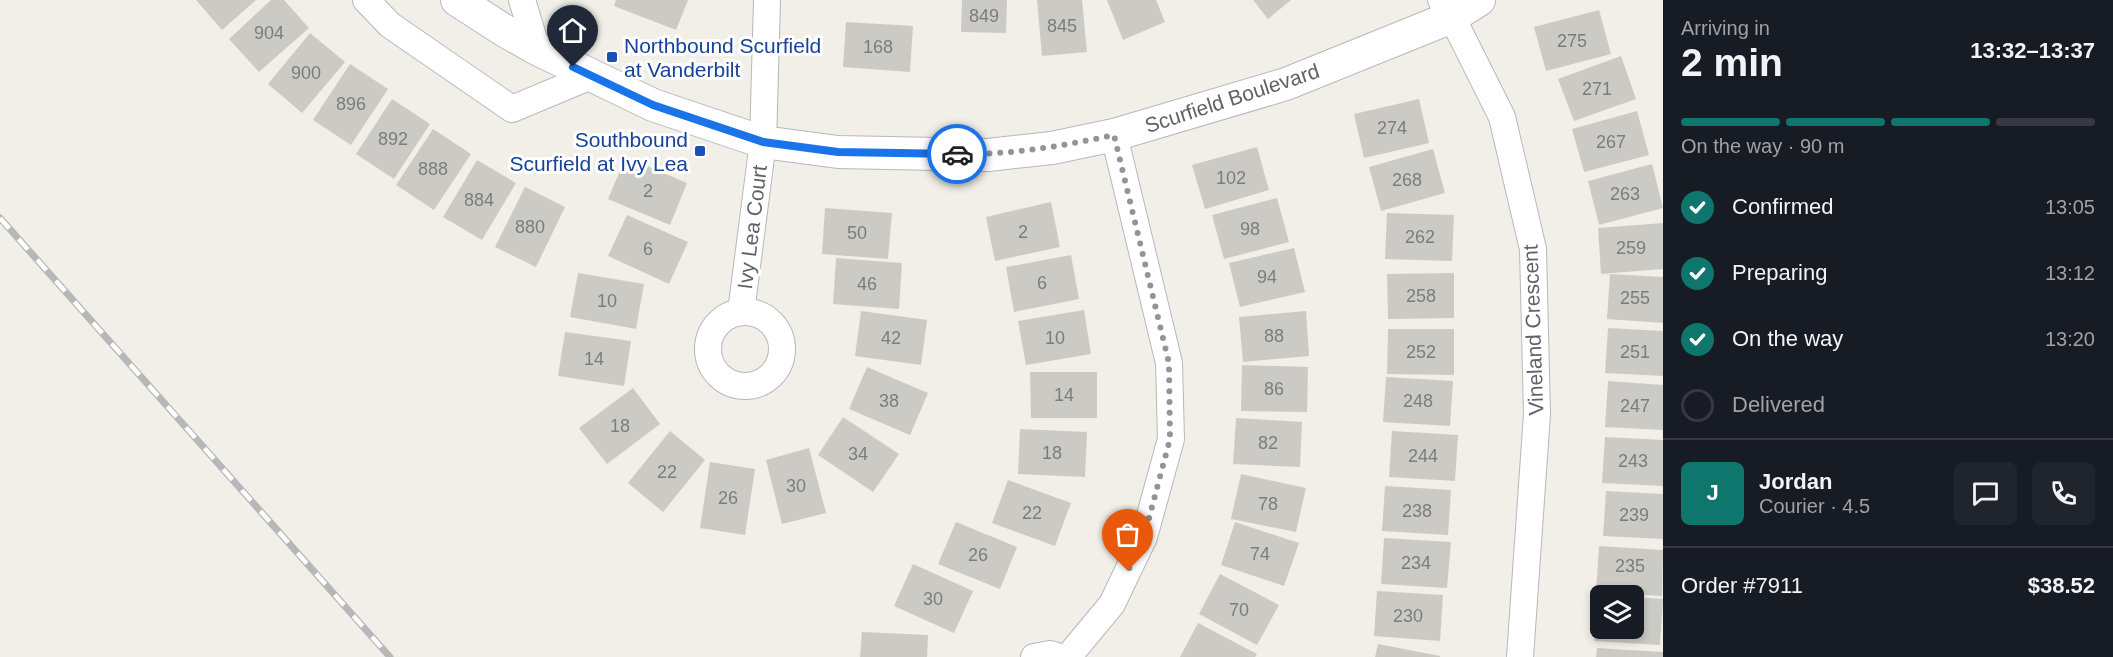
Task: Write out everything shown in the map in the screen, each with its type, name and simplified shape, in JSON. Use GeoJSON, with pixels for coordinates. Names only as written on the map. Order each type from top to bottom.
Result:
{"type":"FeatureCollection","features":[{"type":"Feature","properties":{"kind":"street"},"geometry":{"type":"LineString","coordinates":[[366,0],[390,25],[512,109],[591,76]]}},
{"type":"Feature","properties":{"kind":"street","name":"Scurfield Boulevard"},"geometry":{"type":"LineString","coordinates":[[457,0],[537,49],[653,105],[763,142],[838,152],[988,155],[1052,148],[1114,135],[1286,84],[1447,8],[1479,0]]}},
{"type":"Feature","properties":{"kind":"street"},"geometry":{"type":"LineString","coordinates":[[522,0],[537,49]]}},
{"type":"Feature","properties":{"kind":"street","name":"Ivy Lea Court"},"geometry":{"type":"LineString","coordinates":[[741,312],[763,142],[767,0]]}},
{"type":"Feature","properties":{"kind":"street","name":"Vineland Crescent"},"geometry":{"type":"LineString","coordinates":[[1447,8],[1502,117],[1533,249],[1537,414],[1520,657]]}},
{"type":"Feature","properties":{"kind":"street"},"geometry":{"type":"LineString","coordinates":[[1068,657],[1112,604],[1144,537],[1170,439],[1169,363],[1114,135]]}},
{"type":"Feature","properties":{"kind":"street"},"geometry":{"type":"LineString","coordinates":[[1034,657],[1050,654],[1060,657]]}},
{"type":"Feature","properties":{"kind":"building"},"geometry":{"type":"Polygon","coordinates":[[[196,0],[256,0],[222,30],[196,0]]]}},
{"type":"Feature","properties":{"kind":"building"},"geometry":{"type":"Polygon","coordinates":[[[271,0],[284,0],[309,28],[259,72],[229,39],[271,0]]]}},
{"type":"Feature","properties":{"kind":"building"},"geometry":{"type":"Polygon","coordinates":[[[616,0],[688,0],[676,30],[614,6],[616,0]]]}},
{"type":"Feature","properties":{"kind":"building"},"geometry":{"type":"Polygon","coordinates":[[[962,0],[1007,0],[1006,33],[961,32],[962,0]]]}},
{"type":"Feature","properties":{"kind":"building"},"geometry":{"type":"Polygon","coordinates":[[[1037,0],[1082,0],[1087,52],[1042,56],[1037,0]]]}},
{"type":"Feature","properties":{"kind":"building"},"geometry":{"type":"Polygon","coordinates":[[[1107,0],[1156,0],[1165,22],[1123,40],[1107,0]]]}},
{"type":"Feature","properties":{"kind":"building"},"geometry":{"type":"Polygon","coordinates":[[[1253,0],[1291,0],[1268,19],[1253,0]]]}},
{"type":"Feature","properties":{"kind":"building"},"geometry":{"type":"Polygon","coordinates":[[[1599,10],[1611,54],[1546,71],[1534,27],[1599,10]]]}},
{"type":"Feature","properties":{"kind":"building"},"geometry":{"type":"Polygon","coordinates":[[[846,22],[913,26],[910,72],[843,67],[846,22]]]}},
{"type":"Feature","properties":{"kind":"building"},"geometry":{"type":"Polygon","coordinates":[[[310,33],[345,62],[302,113],[268,84],[310,33]]]}},
{"type":"Feature","properties":{"kind":"building"},"geometry":{"type":"Polygon","coordinates":[[[1621,56],[1636,99],[1574,121],[1558,79],[1621,56]]]}},
{"type":"Feature","properties":{"kind":"building"},"geometry":{"type":"Polygon","coordinates":[[[350,64],[388,89],[351,145],[313,120],[350,64]]]}},
{"type":"Feature","properties":{"kind":"building"},"geometry":{"type":"Polygon","coordinates":[[[392,99],[430,124],[394,179],[356,154],[392,99]]]}},
{"type":"Feature","properties":{"kind":"building"},"geometry":{"type":"Polygon","coordinates":[[[1419,99],[1429,143],[1364,158],[1354,114],[1419,99]]]}},
{"type":"Feature","properties":{"kind":"building"},"geometry":{"type":"Polygon","coordinates":[[[1637,111],[1649,155],[1584,172],[1572,129],[1637,111]]]}},
{"type":"Feature","properties":{"kind":"building"},"geometry":{"type":"Polygon","coordinates":[[[433,129],[471,154],[434,210],[396,185],[433,129]]]}},
{"type":"Feature","properties":{"kind":"building"},"geometry":{"type":"Polygon","coordinates":[[[1257,147],[1269,190],[1205,209],[1192,165],[1257,147]]]}},
{"type":"Feature","properties":{"kind":"building"},"geometry":{"type":"Polygon","coordinates":[[[1433,149],[1445,193],[1381,211],[1369,167],[1433,149]]]}},
{"type":"Feature","properties":{"kind":"building"},"geometry":{"type":"Polygon","coordinates":[[[626,157],[687,183],[670,225],[608,199],[626,157]]]}},
{"type":"Feature","properties":{"kind":"building"},"geometry":{"type":"Polygon","coordinates":[[[477,160],[516,183],[482,240],[443,217],[477,160]]]}},
{"type":"Feature","properties":{"kind":"building"},"geometry":{"type":"Polygon","coordinates":[[[1652,164],[1663,208],[1599,225],[1588,181],[1652,164]]]}},
{"type":"Feature","properties":{"kind":"building"},"geometry":{"type":"Polygon","coordinates":[[[525,187],[565,207],[536,267],[495,247],[525,187]]]}},
{"type":"Feature","properties":{"kind":"building"},"geometry":{"type":"Polygon","coordinates":[[[1277,198],[1289,242],[1224,259],[1212,215],[1277,198]]]}},
{"type":"Feature","properties":{"kind":"building"},"geometry":{"type":"Polygon","coordinates":[[[1051,202],[1060,247],[995,261],[986,217],[1051,202]]]}},
{"type":"Feature","properties":{"kind":"building"},"geometry":{"type":"Polygon","coordinates":[[[825,208],[892,213],[888,259],[822,254],[825,208]]]}},
{"type":"Feature","properties":{"kind":"building"},"geometry":{"type":"Polygon","coordinates":[[[1387,213],[1454,215],[1452,261],[1385,259],[1387,213]]]}},
{"type":"Feature","properties":{"kind":"building"},"geometry":{"type":"Polygon","coordinates":[[[627,215],[688,242],[669,284],[608,256],[627,215]]]}},
{"type":"Feature","properties":{"kind":"building"},"geometry":{"type":"Polygon","coordinates":[[[1663,223],[1663,269],[1601,274],[1598,228],[1663,223]]]}},
{"type":"Feature","properties":{"kind":"building"},"geometry":{"type":"Polygon","coordinates":[[[1294,248],[1305,292],[1240,307],[1229,263],[1294,248]]]}},
{"type":"Feature","properties":{"kind":"building"},"geometry":{"type":"Polygon","coordinates":[[[1071,255],[1079,299],[1014,312],[1006,267],[1071,255]]]}},
{"type":"Feature","properties":{"kind":"building"},"geometry":{"type":"Polygon","coordinates":[[[836,258],[902,263],[899,309],[833,304],[836,258]]]}},
{"type":"Feature","properties":{"kind":"building"},"geometry":{"type":"Polygon","coordinates":[[[578,273],[644,284],[636,329],[570,317],[578,273]]]}},
{"type":"Feature","properties":{"kind":"building"},"geometry":{"type":"Polygon","coordinates":[[[1454,273],[1454,318],[1388,319],[1387,274],[1454,273]]]}},
{"type":"Feature","properties":{"kind":"building"},"geometry":{"type":"Polygon","coordinates":[[[1610,274],[1663,277],[1663,323],[1607,319],[1610,274]]]}},
{"type":"Feature","properties":{"kind":"building"},"geometry":{"type":"Polygon","coordinates":[[[1084,310],[1091,354],[1026,365],[1018,321],[1084,310]]]}},
{"type":"Feature","properties":{"kind":"building"},"geometry":{"type":"Polygon","coordinates":[[[861,311],[927,320],[921,365],[855,356],[861,311]]]}},
{"type":"Feature","properties":{"kind":"building"},"geometry":{"type":"Polygon","coordinates":[[[1306,311],[1309,356],[1243,362],[1239,317],[1306,311]]]}},
{"type":"Feature","properties":{"kind":"building"},"geometry":{"type":"Polygon","coordinates":[[[1608,328],[1663,331],[1663,376],[1605,373],[1608,328]]]}},
{"type":"Feature","properties":{"kind":"building"},"geometry":{"type":"Polygon","coordinates":[[[1388,329],[1454,329],[1454,375],[1387,374],[1388,329]]]}},
{"type":"Feature","properties":{"kind":"building"},"geometry":{"type":"Polygon","coordinates":[[[565,332],[631,341],[624,386],[558,376],[565,332]]]}},
{"type":"Feature","properties":{"kind":"building"},"geometry":{"type":"Polygon","coordinates":[[[1242,365],[1308,367],[1307,412],[1241,411],[1242,365]]]}},
{"type":"Feature","properties":{"kind":"building"},"geometry":{"type":"Polygon","coordinates":[[[867,367],[928,393],[910,435],[849,409],[867,367]]]}},
{"type":"Feature","properties":{"kind":"building"},"geometry":{"type":"Polygon","coordinates":[[[1030,372],[1097,372],[1097,418],[1031,418],[1030,372]]]}},
{"type":"Feature","properties":{"kind":"building"},"geometry":{"type":"Polygon","coordinates":[[[1386,377],[1453,381],[1450,426],[1383,422],[1386,377]]]}},
{"type":"Feature","properties":{"kind":"building"},"geometry":{"type":"Polygon","coordinates":[[[1608,381],[1663,385],[1663,430],[1605,427],[1608,381]]]}},
{"type":"Feature","properties":{"kind":"building"},"geometry":{"type":"Polygon","coordinates":[[[633,388],[660,424],[607,464],[579,428],[633,388]]]}},
{"type":"Feature","properties":{"kind":"building"},"geometry":{"type":"Polygon","coordinates":[[[843,417],[899,454],[873,492],[818,455],[843,417]]]}},
{"type":"Feature","properties":{"kind":"building"},"geometry":{"type":"Polygon","coordinates":[[[1236,418],[1302,422],[1300,467],[1233,464],[1236,418]]]}},
{"type":"Feature","properties":{"kind":"building"},"geometry":{"type":"Polygon","coordinates":[[[1020,429],[1087,432],[1085,477],[1018,474],[1020,429]]]}},
{"type":"Feature","properties":{"kind":"building"},"geometry":{"type":"Polygon","coordinates":[[[670,431],[705,460],[663,512],[628,483],[670,431]]]}},
{"type":"Feature","properties":{"kind":"building"},"geometry":{"type":"Polygon","coordinates":[[[1392,431],[1458,435],[1455,481],[1389,477],[1392,431]]]}},
{"type":"Feature","properties":{"kind":"building"},"geometry":{"type":"Polygon","coordinates":[[[1605,437],[1663,440],[1663,486],[1602,483],[1605,437]]]}},
{"type":"Feature","properties":{"kind":"building"},"geometry":{"type":"Polygon","coordinates":[[[809,448],[826,513],[782,524],[766,460],[809,448]]]}},
{"type":"Feature","properties":{"kind":"building"},"geometry":{"type":"Polygon","coordinates":[[[710,462],[755,469],[745,535],[700,528],[710,462]]]}},
{"type":"Feature","properties":{"kind":"building"},"geometry":{"type":"Polygon","coordinates":[[[1241,474],[1306,488],[1296,532],[1231,519],[1241,474]]]}},
{"type":"Feature","properties":{"kind":"building"},"geometry":{"type":"Polygon","coordinates":[[[1008,480],[1071,503],[1055,546],[992,523],[1008,480]]]}},
{"type":"Feature","properties":{"kind":"building"},"geometry":{"type":"Polygon","coordinates":[[[1385,486],[1451,490],[1448,535],[1382,531],[1385,486]]]}},
{"type":"Feature","properties":{"kind":"building"},"geometry":{"type":"Polygon","coordinates":[[[1606,491],[1663,494],[1663,539],[1603,536],[1606,491]]]}},
{"type":"Feature","properties":{"kind":"building"},"geometry":{"type":"Polygon","coordinates":[[[956,522],[1017,547],[1000,589],[938,564],[956,522]]]}},
{"type":"Feature","properties":{"kind":"building"},"geometry":{"type":"Polygon","coordinates":[[[1235,522],[1299,543],[1284,586],[1221,565],[1235,522]]]}},
{"type":"Feature","properties":{"kind":"building"},"geometry":{"type":"Polygon","coordinates":[[[1384,538],[1451,542],[1447,588],[1381,584],[1384,538]]]}},
{"type":"Feature","properties":{"kind":"building"},"geometry":{"type":"Polygon","coordinates":[[[1599,546],[1663,550],[1662,596],[1644,595],[1644,585],[1596,585],[1599,546]]]}},
{"type":"Feature","properties":{"kind":"building"},"geometry":{"type":"Polygon","coordinates":[[[913,564],[973,591],[954,633],[894,606],[913,564]]]}},
{"type":"Feature","properties":{"kind":"building"},"geometry":{"type":"Polygon","coordinates":[[[1220,574],[1279,605],[1257,645],[1199,614],[1220,574]]]}},
{"type":"Feature","properties":{"kind":"building"},"geometry":{"type":"Polygon","coordinates":[[[1377,591],[1443,595],[1440,641],[1374,636],[1377,591]]]}},
{"type":"Feature","properties":{"kind":"building"},"geometry":{"type":"Polygon","coordinates":[[[1644,598],[1663,599],[1660,645],[1594,641],[1594,639],[1644,639],[1644,598]]]}},
{"type":"Feature","properties":{"kind":"building"},"geometry":{"type":"Polygon","coordinates":[[[1198,623],[1257,654],[1255,657],[1180,657],[1198,623]]]}},
{"type":"Feature","properties":{"kind":"building"},"geometry":{"type":"Polygon","coordinates":[[[862,632],[928,635],[927,657],[860,657],[862,632]]]}},
{"type":"Feature","properties":{"kind":"building"},"geometry":{"type":"Polygon","coordinates":[[[1378,644],[1440,656],[1440,657],[1375,657],[1378,644]]]}},
{"type":"Feature","properties":{"kind":"building"},"geometry":{"type":"Polygon","coordinates":[[[1597,648],[1663,652],[1663,657],[1596,657],[1597,648]]]}},
{"type":"Feature","properties":{"kind":"railway"},"geometry":{"type":"LineString","coordinates":[[0,218],[390,657]]}},
{"type":"Feature","properties":{"kind":"way so far"},"geometry":{"type":"LineString","coordinates":[[957,154],[988,155],[1052,148],[1114,135],[1169,363],[1170,439],[1144,537],[1128,571]]}},
{"type":"Feature","properties":{"kind":"place","name":"Northbound Scurfield at Vanderbilt"},"geometry":{"type":"Point","coordinates":[612,57]}},
{"type":"Feature","properties":{"kind":"place","name":"Southbound Scurfield at Ivy Lea"},"geometry":{"type":"Point","coordinates":[700,151]}},
{"type":"Feature","properties":{"kind":"route"},"geometry":{"type":"LineString","coordinates":[[573,67],[653,105],[763,142],[838,152],[957,154]]}}]}
